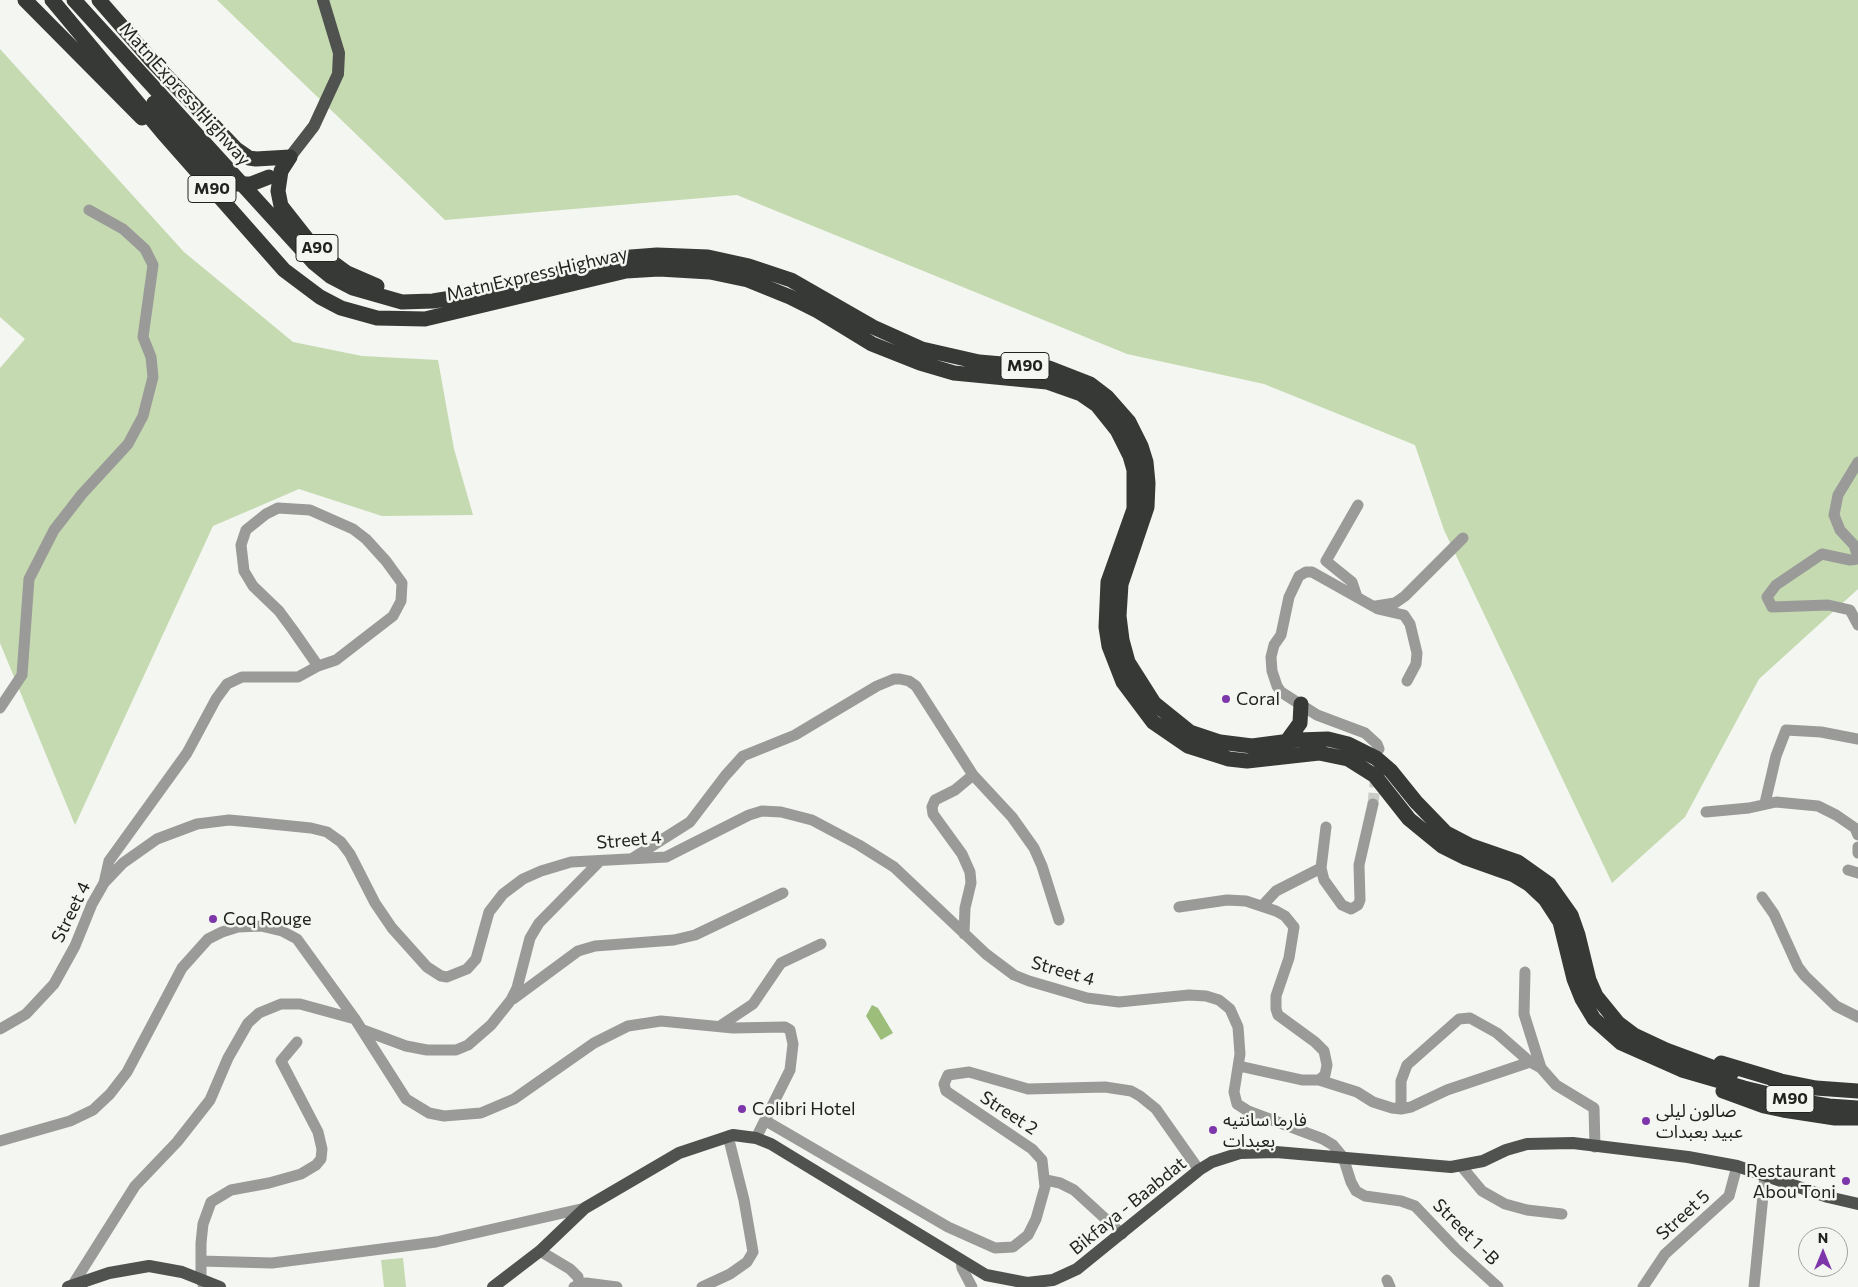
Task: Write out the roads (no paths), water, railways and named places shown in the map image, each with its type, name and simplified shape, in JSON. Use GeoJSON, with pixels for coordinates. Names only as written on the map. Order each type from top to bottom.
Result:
{"type":"FeatureCollection","features":[{"type":"Feature","properties":{"kind":"highway"},"geometry":{"type":"LineString","coordinates":[[25,0],[126,105],[147,123],[164,133]]}},
{"type":"Feature","properties":{"kind":"highway","name":"Matn Express Highway"},"geometry":{"type":"LineString","coordinates":[[52,0],[164,133],[284,270],[320,297],[360,314],[386,319],[425,319],[626,271],[659,268],[710,272],[748,280],[790,297],[818,311],[872,344],[920,363],[954,373],[1047,382],[1081,394],[1097,405],[1113,424],[1124,442],[1134,470],[1134,509],[1108,582],[1106,627],[1109,646],[1123,682],[1153,722],[1188,746],[1229,759],[1247,761],[1319,752],[1348,759],[1374,776],[1409,819],[1442,846],[1466,858],[1514,874],[1529,884],[1545,899],[1560,922],[1574,979],[1582,999],[1594,1019],[1621,1043],[1682,1070]]}},
{"type":"Feature","properties":{"kind":"highway","name":"Matn Express Highway"},"geometry":{"type":"LineString","coordinates":[[74,0],[314,263],[330,276],[353,288],[388,299],[410,302],[433,301],[476,294],[618,258],[657,255],[708,257],[735,262],[791,280],[873,327],[922,349],[979,362],[1049,368],[1078,378],[1107,397],[1129,422],[1141,446],[1146,462],[1148,483],[1147,507],[1139,535],[1125,568],[1120,597],[1122,640],[1128,662],[1140,684],[1162,712],[1198,736],[1220,742],[1244,746],[1259,746],[1287,742],[1328,740],[1359,748],[1384,764],[1416,802],[1446,833],[1469,845],[1518,862],[1549,884],[1571,915],[1589,980],[1605,1009],[1618,1023],[1634,1035],[1676,1054]]}},
{"type":"Feature","properties":{"kind":"highway"},"geometry":{"type":"LineString","coordinates":[[82,0],[109,26],[124,30]]}},
{"type":"Feature","properties":{"kind":"highway"},"geometry":{"type":"LineString","coordinates":[[99,0],[124,30],[244,155],[256,159],[290,157]]}},
{"type":"Feature","properties":{"kind":"highway"},"geometry":{"type":"LineString","coordinates":[[82,34],[97,40],[109,52],[215,173],[235,184],[251,184],[275,174]]}},
{"type":"Feature","properties":{"kind":"highway","name":"A90"},"geometry":{"type":"LineString","coordinates":[[290,157],[275,174],[280,206],[307,238],[347,273],[410,302]]}},
{"type":"Feature","properties":{"kind":"highway"},"geometry":{"type":"LineString","coordinates":[[1287,742],[1300,723],[1301,704]]}},
{"type":"Feature","properties":{"kind":"highway"},"geometry":{"type":"LineString","coordinates":[[1676,1054],[1713,1061],[1781,1081],[1816,1088],[1858,1091]]}},
{"type":"Feature","properties":{"kind":"highway","name":"M90"},"geometry":{"type":"LineString","coordinates":[[1676,1054],[1718,1070],[1781,1089],[1827,1098],[1858,1100]]}},
{"type":"Feature","properties":{"kind":"highway"},"geometry":{"type":"LineString","coordinates":[[1682,1070],[1705,1085],[1764,1106],[1835,1118],[1858,1118]]}},
{"type":"Feature","properties":{"kind":"highway","name":"M90"},"geometry":{"type":"LineString","coordinates":[[1682,1070],[1793,1100],[1829,1106],[1858,1108]]}},
{"type":"Feature","properties":{"kind":"main road"},"geometry":{"type":"LineString","coordinates":[[290,157],[314,126],[340,67],[340,53],[323,0]]}},
{"type":"Feature","properties":{"kind":"main road","name":"Bikfaya - Baabdat"},"geometry":{"type":"LineString","coordinates":[[493,1287],[540,1252],[585,1208],[679,1153],[728,1136],[756,1138],[771,1144],[986,1275],[1000,1279],[1039,1283],[1053,1280],[1077,1269],[1199,1170],[1212,1162],[1240,1153],[1276,1152],[1427,1167],[1462,1166],[1483,1161],[1506,1150],[1527,1144],[1557,1142],[1688,1157],[1736,1166],[1828,1197],[1858,1204]]}},
{"type":"Feature","properties":{"kind":"main road"},"geometry":{"type":"LineString","coordinates":[[70,1286],[92,1283],[132,1268],[150,1266],[162,1267],[202,1283],[220,1287]]}},
{"type":"Feature","properties":{"kind":"street"},"geometry":{"type":"LineString","coordinates":[[0,708],[22,675],[29,579],[54,530],[82,494],[128,444],[143,416],[153,377],[151,357],[144,336],[153,265],[145,249],[123,230],[89,210]]}},
{"type":"Feature","properties":{"kind":"street"},"geometry":{"type":"LineString","coordinates":[[1858,462],[1838,496],[1834,514],[1840,530],[1854,545],[1858,559],[1850,560],[1822,554],[1776,585],[1767,597],[1772,607],[1828,605],[1850,610],[1858,625]]}},
{"type":"Feature","properties":{"kind":"street"},"geometry":{"type":"LineString","coordinates":[[1357,597],[1352,582],[1326,562],[1358,505]]}},
{"type":"Feature","properties":{"kind":"street"},"geometry":{"type":"LineString","coordinates":[[104,883],[109,861],[187,753],[216,699],[227,684],[242,677],[298,677],[318,666],[336,660],[393,616],[401,601],[402,583],[366,539],[353,530],[310,510],[278,508],[266,514],[246,530],[241,545],[244,571],[253,586],[279,611],[318,666]]}},
{"type":"Feature","properties":{"kind":"street"},"geometry":{"type":"LineString","coordinates":[[1374,607],[1395,603],[1405,596],[1463,538]]}},
{"type":"Feature","properties":{"kind":"street"},"geometry":{"type":"LineString","coordinates":[[1379,749],[1377,744],[1365,734],[1327,720],[1281,692],[1274,679],[1271,664],[1272,650],[1281,635],[1286,610],[1296,580],[1306,572],[1312,572],[1374,607],[1404,615],[1410,624],[1417,659],[1407,681]]}},
{"type":"Feature","properties":{"kind":"street"},"geometry":{"type":"LineString","coordinates":[[632,858],[690,822],[725,776],[743,756],[756,749],[794,736],[877,686],[894,679],[909,681],[916,686],[972,775],[1012,817],[1034,848],[1042,866],[1058,920]]}},
{"type":"Feature","properties":{"kind":"street"},"geometry":{"type":"LineString","coordinates":[[1764,803],[1776,756],[1786,730],[1821,732],[1858,739]]}},
{"type":"Feature","properties":{"kind":"street"},"geometry":{"type":"LineString","coordinates":[[964,934],[965,908],[971,884],[968,866],[962,854],[933,814],[932,807],[935,800],[955,790],[972,775]]}},
{"type":"Feature","properties":{"kind":"street"},"geometry":{"type":"LineString","coordinates":[[1706,812],[1749,808],[1764,803],[1788,802],[1818,806],[1855,828],[1858,835]]}},
{"type":"Feature","properties":{"kind":"street"},"geometry":{"type":"LineString","coordinates":[[1326,827],[1321,868],[1324,880],[1342,905],[1351,909],[1358,905],[1360,891],[1359,865],[1374,804]]}},
{"type":"Feature","properties":{"kind":"street","name":"Street 4"},"geometry":{"type":"LineString","coordinates":[[0,1029],[26,1014],[54,984],[75,946],[92,904],[104,883],[123,863],[142,848],[169,834],[197,824],[229,820],[320,830],[341,842],[350,854],[375,903],[415,955],[434,973],[447,977],[462,972],[476,959],[489,912],[523,879],[555,866],[571,862],[600,862],[632,858],[666,857],[749,815],[762,811],[788,813],[820,824],[894,867],[986,954],[1014,975],[1029,982],[1087,998],[1119,1002],[1189,995],[1206,996],[1219,1000],[1230,1009],[1238,1027],[1238,1066],[1234,1077],[1235,1100],[1242,1108],[1323,1139],[1333,1145],[1343,1158]]}},
{"type":"Feature","properties":{"kind":"street"},"geometry":{"type":"LineString","coordinates":[[1858,847],[1858,853]]}},
{"type":"Feature","properties":{"kind":"street"},"geometry":{"type":"LineString","coordinates":[[512,1000],[530,938],[539,923],[600,862]]}},
{"type":"Feature","properties":{"kind":"street"},"geometry":{"type":"LineString","coordinates":[[1263,905],[1276,891],[1321,868]]}},
{"type":"Feature","properties":{"kind":"street"},"geometry":{"type":"LineString","coordinates":[[364,1030],[406,1046],[427,1050],[456,1050],[468,1045],[481,1034],[512,1000],[578,951],[595,946],[674,940],[695,935],[783,893]]}},
{"type":"Feature","properties":{"kind":"street"},"geometry":{"type":"LineString","coordinates":[[1762,897],[1774,914],[1798,967],[1805,976],[1836,1006],[1858,1018]]}},
{"type":"Feature","properties":{"kind":"street"},"geometry":{"type":"LineString","coordinates":[[1179,907],[1227,900],[1263,905],[1286,916],[1294,927],[1289,958],[1275,1002],[1278,1015],[1315,1042],[1324,1051],[1327,1065],[1325,1075],[1319,1080]]}},
{"type":"Feature","properties":{"kind":"street"},"geometry":{"type":"LineString","coordinates":[[0,1141],[70,1122],[93,1110],[110,1094],[127,1072],[182,968],[208,939],[238,927],[261,926],[282,931],[297,939],[310,954],[364,1030],[406,1099],[429,1112],[444,1116],[481,1113],[514,1100],[594,1043],[628,1026],[661,1021],[720,1026],[781,1026],[790,1030],[793,1051],[790,1070],[756,1138]]}},
{"type":"Feature","properties":{"kind":"street"},"geometry":{"type":"LineString","coordinates":[[720,1026],[753,1004],[781,963],[821,944]]}},
{"type":"Feature","properties":{"kind":"street"},"geometry":{"type":"LineString","coordinates":[[1525,972],[1524,1014],[1541,1068]]}},
{"type":"Feature","properties":{"kind":"street"},"geometry":{"type":"LineString","coordinates":[[70,1286],[135,1186],[177,1142],[210,1100],[228,1058],[252,1017],[268,1008],[291,1004],[355,1019]]}},
{"type":"Feature","properties":{"kind":"street"},"geometry":{"type":"LineString","coordinates":[[1401,1109],[1402,1080],[1407,1065],[1459,1019],[1470,1018],[1497,1033],[1530,1062],[1541,1068],[1556,1085],[1594,1108],[1595,1147]]}},
{"type":"Feature","properties":{"kind":"street"},"geometry":{"type":"LineString","coordinates":[[202,1283],[203,1224],[211,1202],[230,1190],[269,1183],[301,1174],[316,1165],[321,1159],[322,1149],[318,1132],[281,1061],[297,1042]]}},
{"type":"Feature","properties":{"kind":"street"},"geometry":{"type":"LineString","coordinates":[[1238,1066],[1302,1080],[1319,1080],[1357,1092],[1373,1102],[1401,1109],[1410,1107],[1447,1090],[1530,1062]]}},
{"type":"Feature","properties":{"kind":"street","name":"Street 2"},"geometry":{"type":"LineString","coordinates":[[1046,1180],[1042,1160],[1035,1151],[946,1091],[944,1084],[948,1075],[969,1072],[1028,1089],[1105,1087],[1131,1092],[1140,1096],[1156,1109],[1199,1170]]}},
{"type":"Feature","properties":{"kind":"street"},"geometry":{"type":"LineString","coordinates":[[766,1121],[948,1227],[995,1248],[1013,1248],[1028,1235],[1036,1219],[1046,1180],[1060,1183],[1074,1190],[1122,1234]]}},
{"type":"Feature","properties":{"kind":"street"},"geometry":{"type":"LineString","coordinates":[[702,1287],[741,1266],[753,1252],[744,1200],[728,1136]]}},
{"type":"Feature","properties":{"kind":"street","name":"Street 1 -B"},"geometry":{"type":"LineString","coordinates":[[1343,1158],[1356,1192],[1365,1196],[1402,1201],[1415,1206],[1456,1249],[1498,1287]]}},
{"type":"Feature","properties":{"kind":"street"},"geometry":{"type":"LineString","coordinates":[[1462,1166],[1482,1191],[1505,1204],[1527,1210],[1562,1214]]}},
{"type":"Feature","properties":{"kind":"street","name":"Street 5"},"geometry":{"type":"LineString","coordinates":[[1642,1287],[1665,1254],[1729,1196],[1736,1166]]}},
{"type":"Feature","properties":{"kind":"street"},"geometry":{"type":"LineString","coordinates":[[1754,1287],[1765,1175]]}},
{"type":"Feature","properties":{"kind":"street"},"geometry":{"type":"LineString","coordinates":[[201,1261],[272,1263],[436,1242],[585,1208]]}},
{"type":"Feature","properties":{"kind":"street"},"geometry":{"type":"LineString","coordinates":[[540,1252],[570,1269],[578,1277],[578,1286],[617,1287]]}},
{"type":"Feature","properties":{"kind":"street"},"geometry":{"type":"LineString","coordinates":[[961,1261],[962,1268],[972,1287]]}},
{"type":"Feature","properties":{"kind":"tunnel"},"geometry":{"type":"LineString","coordinates":[[1373,804],[1376,774]]}},
{"type":"Feature","properties":{"kind":"place","name":"Coral"},"geometry":{"type":"Point","coordinates":[1226,699]}},
{"type":"Feature","properties":{"kind":"place","name":"Coq Rouge"},"geometry":{"type":"Point","coordinates":[213,919]}},
{"type":"Feature","properties":{"kind":"place","name":"Colibri Hotel"},"geometry":{"type":"Point","coordinates":[742,1109]}},
{"type":"Feature","properties":{"kind":"place","name":"صالون ليلى عبيد بعبدات"},"geometry":{"type":"Point","coordinates":[1646,1121]}},
{"type":"Feature","properties":{"kind":"place","name":"فارما سانتيه بعبدات"},"geometry":{"type":"Point","coordinates":[1213,1130]}},
{"type":"Feature","properties":{"kind":"place","name":"Restaurant Abou Toni"},"geometry":{"type":"Point","coordinates":[1846,1181]}}]}
